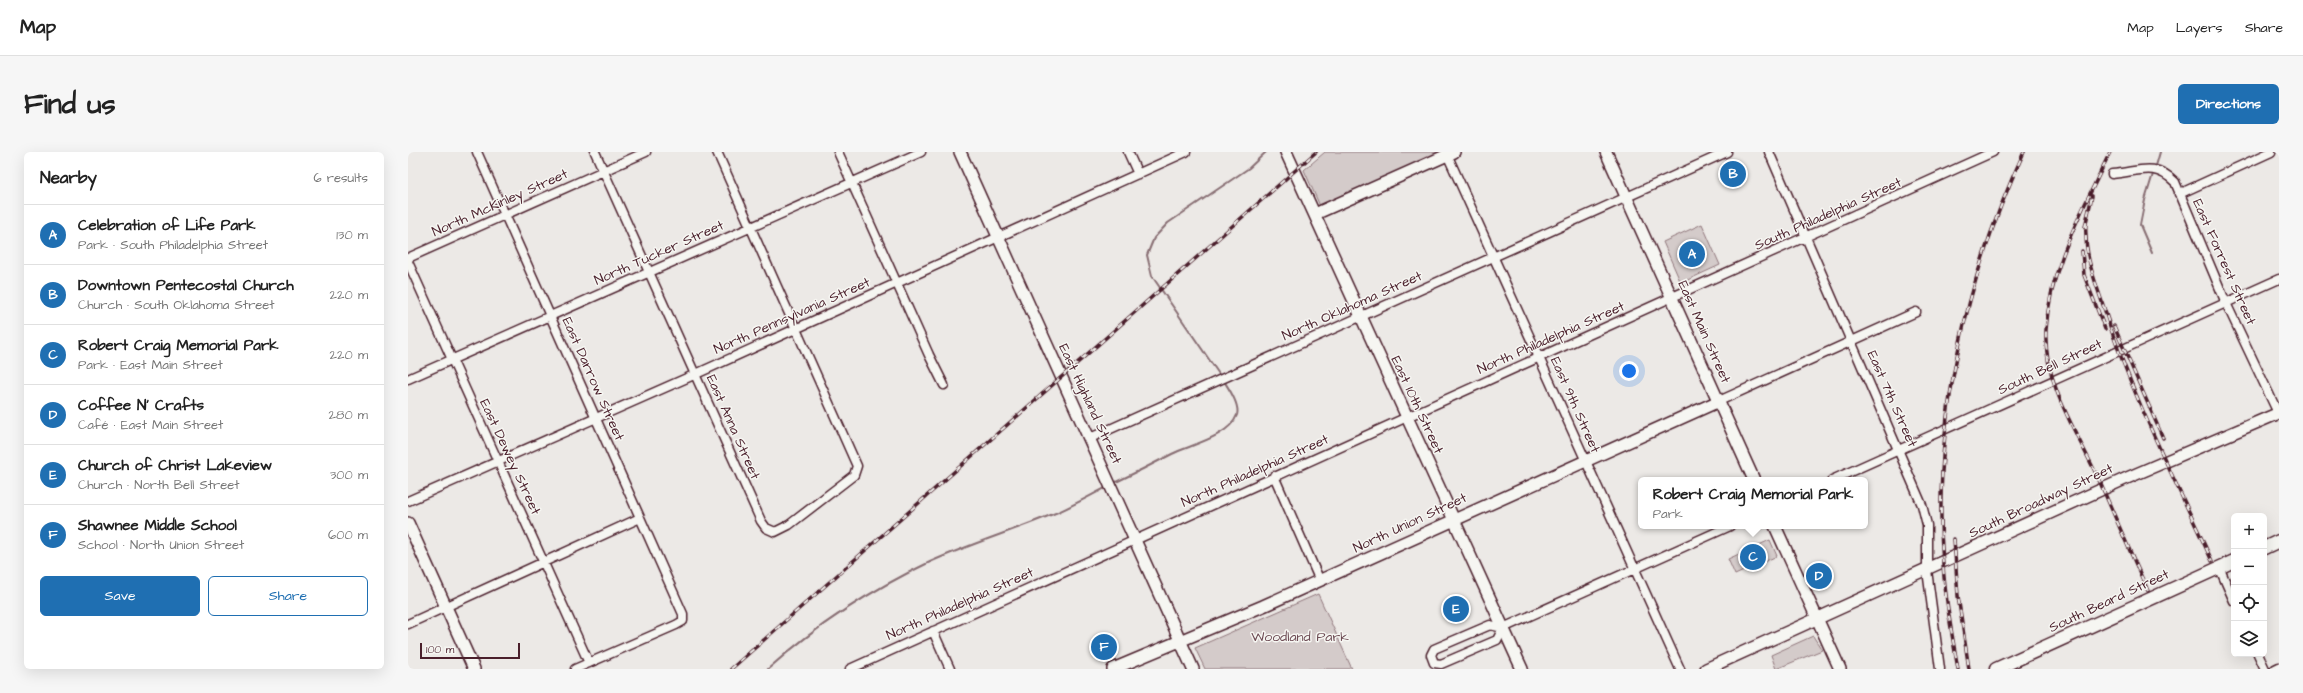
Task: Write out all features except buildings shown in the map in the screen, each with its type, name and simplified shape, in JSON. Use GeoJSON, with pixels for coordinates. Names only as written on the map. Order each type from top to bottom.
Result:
{"type":"FeatureCollection","features":[{"type":"Feature","properties":{"kind":"main road"},"geometry":{"type":"LineString","coordinates":[[2267,547],[2279,541]]}},
{"type":"Feature","properties":{"kind":"main road","name":"South Beard Street"},"geometry":{"type":"LineString","coordinates":[[1996,669],[2231,561]]}},
{"type":"Feature","properties":{"kind":"street","name":"East Darrow Street"},"geometry":{"type":"LineString","coordinates":[[477,152],[682,609],[682,621],[676,625],[588,663]]}},
{"type":"Feature","properties":{"kind":"street","name":"East Anna Street"},"geometry":{"type":"LineString","coordinates":[[595,152],[761,521],[766,528],[775,532],[788,525],[854,475],[857,466],[795,329]]}},
{"type":"Feature","properties":{"kind":"street","name":"North McKinley Street"},"geometry":{"type":"LineString","coordinates":[[408,258],[646,152]]}},
{"type":"Feature","properties":{"kind":"street"},"geometry":{"type":"LineString","coordinates":[[717,152],[751,226],[795,329]]}},
{"type":"Feature","properties":{"kind":"street"},"geometry":{"type":"LineString","coordinates":[[838,152],[896,284],[944,385]]}},
{"type":"Feature","properties":{"kind":"street","name":"North Tucker Street"},"geometry":{"type":"LineString","coordinates":[[408,379],[648,271],[921,152]]}},
{"type":"Feature","properties":{"kind":"street","name":"East Highland Street"},"geometry":{"type":"LineString","coordinates":[[960,152],[1192,669]]}},
{"type":"Feature","properties":{"kind":"street"},"geometry":{"type":"LineString","coordinates":[[1128,152],[1138,174]]}},
{"type":"Feature","properties":{"kind":"street","name":"North Pennsylvania Street"},"geometry":{"type":"LineString","coordinates":[[408,501],[696,374],[1186,152]]}},
{"type":"Feature","properties":{"kind":"street","name":"East 10th Street"},"geometry":{"type":"LineString","coordinates":[[1286,152],[1522,669]]}},
{"type":"Feature","properties":{"kind":"street","name":"East Main Street"},"geometry":{"type":"LineString","coordinates":[[1606,152],[1753,477]]}},
{"type":"Feature","properties":{"kind":"street","name":"North Oklahoma Street"},"geometry":{"type":"LineString","coordinates":[[1088,438],[1727,152]]}},
{"type":"Feature","properties":{"kind":"street","name":"East 7th Street"},"geometry":{"type":"LineString","coordinates":[[1769,152],[1900,449],[1922,505],[1927,525],[1927,570],[1940,669]]}},
{"type":"Feature","properties":{"kind":"street","name":"South Philadelphia Street"},"geometry":{"type":"LineString","coordinates":[[1672,298],[1993,152]]}},
{"type":"Feature","properties":{"kind":"street"},"geometry":{"type":"LineString","coordinates":[[2179,194],[2271,152]]}},
{"type":"Feature","properties":{"kind":"street"},"geometry":{"type":"LineString","coordinates":[[1315,214],[1449,153]]}},
{"type":"Feature","properties":{"kind":"street","name":"East 9th Street"},"geometry":{"type":"LineString","coordinates":[[1449,153],[1494,257],[1680,669]]}},
{"type":"Feature","properties":{"kind":"street","name":"East Forrest Street"},"geometry":{"type":"LineString","coordinates":[[2112,174],[2150,169],[2161,170],[2175,182],[2226,302],[2279,413]]}},
{"type":"Feature","properties":{"kind":"street","name":"East Dewey Street"},"geometry":{"type":"LineString","coordinates":[[408,262],[544,562],[588,663]]}},
{"type":"Feature","properties":{"kind":"street","name":"South Bell Street"},"geometry":{"type":"LineString","coordinates":[[1839,477],[2279,279]]}},
{"type":"Feature","properties":{"kind":"street","name":"North Philadelphia Street"},"geometry":{"type":"LineString","coordinates":[[850,669],[1274,476],[1672,298]]}},
{"type":"Feature","properties":{"kind":"street"},"geometry":{"type":"LineString","coordinates":[[1719,401],[1916,312]]}},
{"type":"Feature","properties":{"kind":"street","name":"North Union Street"},"geometry":{"type":"LineString","coordinates":[[1113,669],[1172,642],[1180,641],[1320,581],[1585,460],[1719,401]]}},
{"type":"Feature","properties":{"kind":"street","name":"South Broadway Street"},"geometry":{"type":"LineString","coordinates":[[1706,669],[2127,478],[2279,413]]}},
{"type":"Feature","properties":{"kind":"street"},"geometry":{"type":"LineString","coordinates":[[1274,476],[1320,581]]}},
{"type":"Feature","properties":{"kind":"street"},"geometry":{"type":"LineString","coordinates":[[408,624],[640,518]]}},
{"type":"Feature","properties":{"kind":"street"},"geometry":{"type":"LineString","coordinates":[[408,523],[474,669]]}},
{"type":"Feature","properties":{"kind":"street"},"geometry":{"type":"LineString","coordinates":[[1503,628],[1497,640],[1441,664],[1434,663],[1431,655],[1434,649],[1490,625],[1503,628],[1723,529]]}},
{"type":"Feature","properties":{"kind":"street"},"geometry":{"type":"LineString","coordinates":[[1776,529],[1840,669]]}},
{"type":"Feature","properties":{"kind":"street"},"geometry":{"type":"LineString","coordinates":[[2219,567],[2231,594]]}},
{"type":"Feature","properties":{"kind":"street"},"geometry":{"type":"LineString","coordinates":[[933,631],[950,669]]}},
{"type":"Feature","properties":{"kind":"street"},"geometry":{"type":"LineString","coordinates":[[2259,657],[2265,669]]}},
{"type":"Feature","properties":{"kind":"street"},"geometry":{"type":"LineString","coordinates":[[575,669],[588,663]]}},
{"type":"Feature","properties":{"kind":"street"},"geometry":{"type":"LineString","coordinates":[[2275,669],[2279,667]]}},
{"type":"Feature","properties":{"kind":"green space"},"geometry":{"type":"Polygon","coordinates":[[[1325,152],[1440,152],[1320,206],[1304,170],[1325,152]]]}},
{"type":"Feature","properties":{"kind":"green space"},"geometry":{"type":"Polygon","coordinates":[[[1702,224],[1720,265],[1681,283],[1663,242],[1702,224]]]}},
{"type":"Feature","properties":{"kind":"green space"},"geometry":{"type":"Polygon","coordinates":[[[1770,540],[1777,556],[1735,575],[1728,559],[1770,540]]]}},
{"type":"Feature","properties":{"kind":"green space","name":"Woodland Park"},"geometry":{"type":"Polygon","coordinates":[[[1318,594],[1352,669],[1205,669],[1195,648],[1318,594]]]}},
{"type":"Feature","properties":{"kind":"green space"},"geometry":{"type":"Polygon","coordinates":[[[1813,636],[1822,650],[1776,669],[1771,655],[1813,636]]]}},
{"type":"Feature","properties":{"kind":"waterway"},"geometry":{"type":"LineString","coordinates":[[1221,377],[1152,276],[1147,255],[1154,238],[1168,223],[1249,168],[1266,152]]}},
{"type":"Feature","properties":{"kind":"waterway"},"geometry":{"type":"LineString","coordinates":[[2156,166],[2160,152]]}},
{"type":"Feature","properties":{"kind":"waterway"},"geometry":{"type":"LineString","coordinates":[[2152,253],[2140,225],[2145,200],[2153,174]]}},
{"type":"Feature","properties":{"kind":"waterway"},"geometry":{"type":"LineString","coordinates":[[1114,483],[1172,454],[1218,435],[1233,423],[1238,411],[1234,397],[1224,381]]}},
{"type":"Feature","properties":{"kind":"waterway"},"geometry":{"type":"LineString","coordinates":[[768,669],[825,623],[887,584],[946,555],[1058,512],[1107,487]]}},
{"type":"Feature","properties":{"kind":"railway"},"geometry":{"type":"LineString","coordinates":[[731,669],[1316,152]]}},
{"type":"Feature","properties":{"kind":"railway"},"geometry":{"type":"LineString","coordinates":[[1958,669],[1945,590],[1941,512],[1943,459],[1949,406],[1958,353],[1970,301],[1985,249],[2003,200],[2024,152]]}},
{"type":"Feature","properties":{"kind":"railway"},"geometry":{"type":"LineString","coordinates":[[2110,152],[2069,238],[2061,260],[2049,306],[2046,330],[2047,350],[2050,369],[2056,389],[2072,426],[2099,480],[2148,591]]}},
{"type":"Feature","properties":{"kind":"railway"},"geometry":{"type":"LineString","coordinates":[[2085,227],[2092,196]]}},
{"type":"Feature","properties":{"kind":"railway"},"geometry":{"type":"LineString","coordinates":[[2086,223],[2090,266],[2115,340],[2154,436],[2212,561]]}},
{"type":"Feature","properties":{"kind":"railway"},"geometry":{"type":"LineString","coordinates":[[2082,251],[2084,275],[2105,329]]}},
{"type":"Feature","properties":{"kind":"railway"},"geometry":{"type":"LineString","coordinates":[[2114,326],[2163,438]]}},
{"type":"Feature","properties":{"kind":"railway"},"geometry":{"type":"LineString","coordinates":[[1954,539],[1958,596],[1969,669]]}},
{"type":"Feature","properties":{"kind":"place","name":"Downtown Pentecostal Church"},"geometry":{"type":"Point","coordinates":[1733,174]}},
{"type":"Feature","properties":{"kind":"place","name":"Celebration of Life Park"},"geometry":{"type":"Point","coordinates":[1692,254]}},
{"type":"Feature","properties":{"kind":"place","name":"Robert Craig Memorial Park"},"geometry":{"type":"Point","coordinates":[1753,557]}},
{"type":"Feature","properties":{"kind":"place","name":"Coffee N' Crafts"},"geometry":{"type":"Point","coordinates":[1819,576]}},
{"type":"Feature","properties":{"kind":"place","name":"Church of Christ Lakeview"},"geometry":{"type":"Point","coordinates":[1456,609]}},
{"type":"Feature","properties":{"kind":"place","name":"Shawnee Middle School"},"geometry":{"type":"Point","coordinates":[1104,647]}}]}
